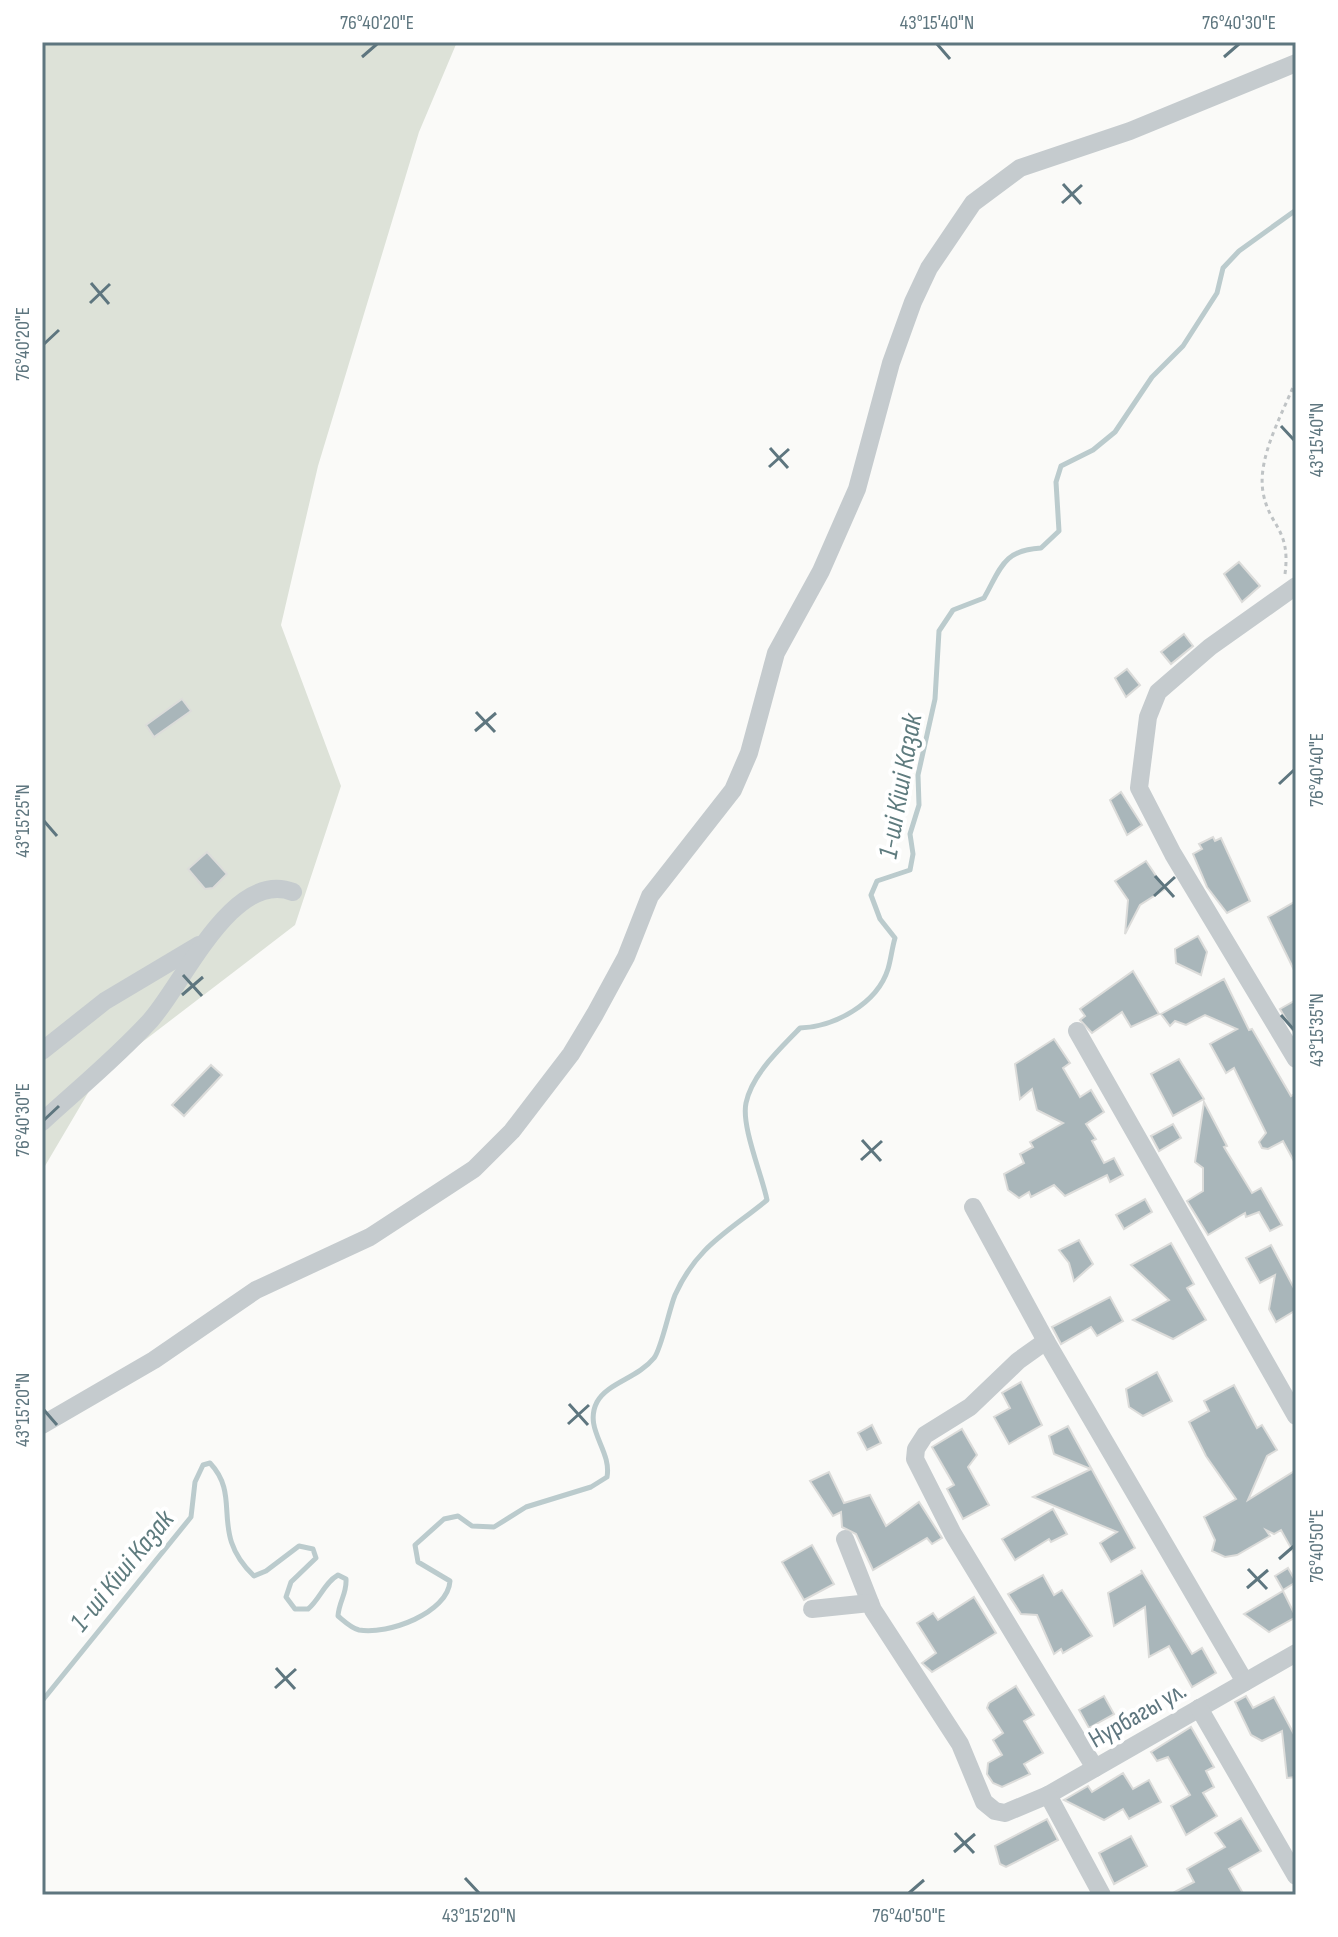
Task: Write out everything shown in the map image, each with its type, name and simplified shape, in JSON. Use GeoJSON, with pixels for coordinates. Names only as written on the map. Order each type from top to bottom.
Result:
{"type":"FeatureCollection","features":[{"type":"Feature","properties":{"kind":"street"},"geometry":{"type":"LineString","coordinates":[[42,1425],[154,1360],[256,1290],[370,1237],[474,1169],[512,1131],[571,1054],[595,1014],[626,957],[650,896],[733,790],[749,753],[776,653],[821,571],[857,489],[891,363],[913,302],[929,268],[973,203],[1020,168],[1130,131],[1296,63]]}},
{"type":"Feature","properties":{"kind":"street"},"geometry":{"type":"LineString","coordinates":[[1290,590],[1210,647],[1158,692],[1145,731],[1139,788],[1173,854],[1296,1059]]}},
{"type":"Feature","properties":{"kind":"street"},"geometry":{"type":"LineString","coordinates":[[42,1051],[105,1001],[202,943],[260,892],[274,888],[293,892]]}},
{"type":"Feature","properties":{"kind":"street"},"geometry":{"type":"LineString","coordinates":[[42,1122],[151,1020],[202,943]]}},
{"type":"Feature","properties":{"kind":"street"},"geometry":{"type":"LineString","coordinates":[[1077,1031],[1296,1416]]}},
{"type":"Feature","properties":{"kind":"street"},"geometry":{"type":"LineString","coordinates":[[973,1207],[1046,1341],[1245,1682]]}},
{"type":"Feature","properties":{"kind":"street"},"geometry":{"type":"LineString","coordinates":[[1046,1341],[1018,1361],[970,1407],[925,1435],[916,1449],[915,1459],[953,1534],[1095,1768]]}},
{"type":"Feature","properties":{"kind":"street"},"geometry":{"type":"LineString","coordinates":[[812,1609],[870,1603],[852,1547],[845,1539]]}},
{"type":"Feature","properties":{"kind":"street","name":"Нурбагы ул."},"geometry":{"type":"LineString","coordinates":[[870,1603],[960,1744],[984,1802],[1001,1813],[1048,1795],[1296,1653]]}},
{"type":"Feature","properties":{"kind":"street"},"geometry":{"type":"LineString","coordinates":[[1199,1708],[1296,1876]]}},
{"type":"Feature","properties":{"kind":"street"},"geometry":{"type":"LineString","coordinates":[[1048,1795],[1102,1895]]}},
{"type":"Feature","properties":{"kind":"path"},"geometry":{"type":"LineString","coordinates":[[1290,590],[1286,542],[1266,503],[1262,476],[1296,380]]}},
{"type":"Feature","properties":{"kind":"shaded area"},"geometry":{"type":"Polygon","coordinates":[[[42,42],[457,42],[419,132],[318,466],[281,625],[341,786],[295,925],[98,1076],[42,1171],[42,42]]]}},
{"type":"Feature","properties":{"kind":"building"},"geometry":{"type":"Polygon","coordinates":[[[1239,562],[1260,586],[1242,602],[1224,574],[1239,562]]]}},
{"type":"Feature","properties":{"kind":"building"},"geometry":{"type":"Polygon","coordinates":[[[1184,634],[1193,646],[1171,664],[1161,652],[1184,634]]]}},
{"type":"Feature","properties":{"kind":"building"},"geometry":{"type":"Polygon","coordinates":[[[1127,669],[1140,685],[1126,697],[1115,678],[1127,669]]]}},
{"type":"Feature","properties":{"kind":"building"},"geometry":{"type":"Polygon","coordinates":[[[182,699],[191,711],[154,737],[146,725],[182,699]]]}},
{"type":"Feature","properties":{"kind":"building"},"geometry":{"type":"Polygon","coordinates":[[[1121,792],[1142,825],[1127,835],[1110,800],[1121,792]]]}},
{"type":"Feature","properties":{"kind":"building"},"geometry":{"type":"Polygon","coordinates":[[[1213,837],[1215,841],[1221,838],[1250,901],[1227,913],[1207,887],[1193,854],[1202,849],[1199,844],[1213,837]]]}},
{"type":"Feature","properties":{"kind":"building"},"geometry":{"type":"Polygon","coordinates":[[[207,852],[227,874],[213,888],[205,889],[188,869],[207,852]]]}},
{"type":"Feature","properties":{"kind":"building"},"geometry":{"type":"Polygon","coordinates":[[[1146,861],[1165,889],[1140,905],[1125,934],[1128,900],[1115,881],[1146,861]]]}},
{"type":"Feature","properties":{"kind":"building"},"geometry":{"type":"Polygon","coordinates":[[[1296,901],[1296,974],[1268,917],[1296,901]]]}},
{"type":"Feature","properties":{"kind":"building"},"geometry":{"type":"Polygon","coordinates":[[[1198,936],[1207,952],[1201,975],[1176,963],[1175,949],[1198,936]]]}},
{"type":"Feature","properties":{"kind":"building"},"geometry":{"type":"Polygon","coordinates":[[[1133,971],[1159,1014],[1131,1027],[1122,1012],[1092,1033],[1080,1020],[1085,1016],[1080,1009],[1133,971]]]}},
{"type":"Feature","properties":{"kind":"building"},"geometry":{"type":"Polygon","coordinates":[[[1224,979],[1249,1030],[1252,1029],[1291,1096],[1296,1093],[1296,1165],[1283,1141],[1268,1149],[1262,1148],[1259,1142],[1266,1133],[1234,1068],[1226,1073],[1210,1044],[1237,1029],[1205,1015],[1186,1025],[1175,1021],[1170,1026],[1161,1014],[1224,979]]]}},
{"type":"Feature","properties":{"kind":"building"},"geometry":{"type":"Polygon","coordinates":[[[1296,1000],[1296,1036],[1280,1009],[1296,1000]]]}},
{"type":"Feature","properties":{"kind":"building"},"geometry":{"type":"Polygon","coordinates":[[[1054,1039],[1070,1063],[1063,1068],[1080,1097],[1091,1090],[1104,1112],[1086,1124],[1096,1139],[1092,1141],[1104,1163],[1114,1158],[1123,1175],[1110,1182],[1107,1175],[1065,1196],[1054,1185],[1031,1197],[1029,1192],[1019,1198],[1008,1190],[1004,1174],[1024,1163],[1020,1154],[1033,1147],[1030,1142],[1063,1123],[1037,1110],[1032,1089],[1020,1099],[1015,1064],[1054,1039]]]}},
{"type":"Feature","properties":{"kind":"building"},"geometry":{"type":"Polygon","coordinates":[[[1179,1059],[1204,1099],[1173,1116],[1151,1074],[1179,1059]]]}},
{"type":"Feature","properties":{"kind":"building"},"geometry":{"type":"Polygon","coordinates":[[[211,1065],[222,1075],[184,1116],[172,1105],[211,1065]]]}},
{"type":"Feature","properties":{"kind":"building"},"geometry":{"type":"Polygon","coordinates":[[[1204,1102],[1227,1146],[1224,1147],[1252,1193],[1261,1188],[1282,1225],[1270,1231],[1259,1212],[1246,1217],[1245,1213],[1208,1235],[1187,1201],[1203,1191],[1203,1168],[1195,1162],[1204,1102]]]}},
{"type":"Feature","properties":{"kind":"building"},"geometry":{"type":"Polygon","coordinates":[[[1173,1124],[1181,1138],[1159,1151],[1151,1136],[1173,1124]]]}},
{"type":"Feature","properties":{"kind":"building"},"geometry":{"type":"Polygon","coordinates":[[[1145,1199],[1152,1212],[1124,1229],[1116,1215],[1145,1199]]]}},
{"type":"Feature","properties":{"kind":"building"},"geometry":{"type":"Polygon","coordinates":[[[1079,1240],[1093,1264],[1074,1281],[1069,1263],[1059,1250],[1079,1240]]]}},
{"type":"Feature","properties":{"kind":"building"},"geometry":{"type":"Polygon","coordinates":[[[1171,1243],[1194,1284],[1187,1288],[1206,1320],[1173,1339],[1133,1320],[1169,1300],[1131,1265],[1171,1243]]]}},
{"type":"Feature","properties":{"kind":"building"},"geometry":{"type":"Polygon","coordinates":[[[1271,1245],[1296,1292],[1296,1310],[1276,1322],[1269,1309],[1275,1275],[1260,1283],[1246,1258],[1271,1245]]]}},
{"type":"Feature","properties":{"kind":"building"},"geometry":{"type":"Polygon","coordinates":[[[1110,1297],[1123,1321],[1097,1336],[1091,1327],[1061,1344],[1052,1327],[1110,1297]]]}},
{"type":"Feature","properties":{"kind":"building"},"geometry":{"type":"Polygon","coordinates":[[[1157,1372],[1172,1401],[1143,1416],[1129,1407],[1126,1389],[1157,1372]]]}},
{"type":"Feature","properties":{"kind":"building"},"geometry":{"type":"Polygon","coordinates":[[[1021,1382],[1042,1425],[1009,1444],[994,1417],[1010,1408],[1002,1393],[1021,1382]]]}},
{"type":"Feature","properties":{"kind":"building"},"geometry":{"type":"Polygon","coordinates":[[[1234,1385],[1257,1428],[1262,1425],[1277,1450],[1267,1456],[1248,1500],[1296,1470],[1296,1557],[1281,1530],[1274,1534],[1266,1530],[1270,1536],[1237,1555],[1225,1557],[1212,1551],[1215,1540],[1204,1517],[1236,1499],[1206,1456],[1189,1422],[1209,1411],[1204,1401],[1234,1385]]]}},
{"type":"Feature","properties":{"kind":"building"},"geometry":{"type":"Polygon","coordinates":[[[872,1425],[881,1443],[867,1450],[858,1433],[872,1425]]]}},
{"type":"Feature","properties":{"kind":"building"},"geometry":{"type":"Polygon","coordinates":[[[1068,1426],[1135,1548],[1111,1562],[1100,1543],[1117,1532],[1033,1497],[1091,1469],[1054,1454],[1049,1436],[1068,1426]]]}},
{"type":"Feature","properties":{"kind":"building"},"geometry":{"type":"Polygon","coordinates":[[[962,1429],[977,1455],[968,1467],[989,1505],[963,1519],[947,1489],[954,1485],[932,1447],[962,1429]]]}},
{"type":"Feature","properties":{"kind":"building"},"geometry":{"type":"Polygon","coordinates":[[[829,1472],[844,1503],[870,1495],[886,1526],[919,1502],[942,1538],[932,1544],[927,1538],[873,1570],[856,1534],[842,1527],[841,1512],[833,1516],[810,1481],[829,1472]]]}},
{"type":"Feature","properties":{"kind":"building"},"geometry":{"type":"Polygon","coordinates":[[[1053,1509],[1067,1534],[1051,1542],[1049,1539],[1015,1560],[1002,1539],[1053,1509]]]}},
{"type":"Feature","properties":{"kind":"building"},"geometry":{"type":"Polygon","coordinates":[[[812,1545],[834,1584],[804,1600],[782,1562],[812,1545]]]}},
{"type":"Feature","properties":{"kind":"building"},"geometry":{"type":"Polygon","coordinates":[[[1288,1568],[1296,1582],[1283,1590],[1275,1576],[1288,1568]]]}},
{"type":"Feature","properties":{"kind":"building"},"geometry":{"type":"Polygon","coordinates":[[[1141,1570],[1192,1654],[1202,1648],[1216,1673],[1192,1687],[1169,1646],[1149,1657],[1145,1607],[1114,1626],[1108,1593],[1142,1573],[1141,1570]]]}},
{"type":"Feature","properties":{"kind":"building"},"geometry":{"type":"Polygon","coordinates":[[[1043,1575],[1054,1595],[1062,1590],[1092,1636],[1063,1653],[1061,1649],[1054,1654],[1037,1615],[1021,1614],[1008,1594],[1043,1575]]]}},
{"type":"Feature","properties":{"kind":"building"},"geometry":{"type":"Polygon","coordinates":[[[1283,1591],[1296,1617],[1269,1632],[1244,1614],[1283,1591]]]}},
{"type":"Feature","properties":{"kind":"building"},"geometry":{"type":"Polygon","coordinates":[[[974,1597],[996,1633],[932,1672],[922,1663],[936,1653],[917,1623],[933,1613],[938,1620],[974,1597]]]}},
{"type":"Feature","properties":{"kind":"building"},"geometry":{"type":"Polygon","coordinates":[[[1016,1686],[1034,1715],[1024,1721],[1043,1753],[1024,1764],[1030,1774],[1002,1787],[993,1783],[987,1774],[988,1763],[1002,1755],[993,1740],[1003,1733],[987,1708],[989,1703],[1016,1686]]]}},
{"type":"Feature","properties":{"kind":"building"},"geometry":{"type":"Polygon","coordinates":[[[1104,1696],[1114,1714],[1089,1728],[1079,1710],[1104,1696]]]}},
{"type":"Feature","properties":{"kind":"building"},"geometry":{"type":"Polygon","coordinates":[[[1246,1696],[1253,1708],[1274,1697],[1296,1738],[1296,1777],[1287,1778],[1282,1731],[1262,1741],[1251,1735],[1235,1702],[1246,1696]]]}},
{"type":"Feature","properties":{"kind":"building"},"geometry":{"type":"Polygon","coordinates":[[[1191,1727],[1214,1767],[1206,1771],[1214,1787],[1203,1793],[1217,1816],[1186,1835],[1171,1806],[1190,1795],[1168,1757],[1157,1761],[1151,1752],[1191,1727]]]}},
{"type":"Feature","properties":{"kind":"building"},"geometry":{"type":"Polygon","coordinates":[[[1123,1773],[1133,1789],[1149,1780],[1161,1802],[1129,1819],[1123,1809],[1104,1820],[1064,1800],[1088,1786],[1092,1792],[1123,1773]]]}},
{"type":"Feature","properties":{"kind":"building"},"geometry":{"type":"Polygon","coordinates":[[[1241,1818],[1261,1851],[1229,1869],[1244,1895],[1169,1895],[1194,1882],[1187,1869],[1225,1847],[1215,1833],[1241,1818]]]}},
{"type":"Feature","properties":{"kind":"building"},"geometry":{"type":"Polygon","coordinates":[[[1047,1819],[1058,1840],[1006,1867],[1000,1864],[995,1846],[1047,1819]]]}},
{"type":"Feature","properties":{"kind":"building"},"geometry":{"type":"Polygon","coordinates":[[[1131,1836],[1147,1866],[1114,1884],[1099,1853],[1131,1836]]]}},
{"type":"Feature","properties":{"kind":"waterway","name":"1-ші Кіші Казак"},"geometry":{"type":"LineString","coordinates":[[42,1701],[191,1517],[195,1482],[203,1465],[210,1463],[219,1476],[224,1489],[232,1545],[254,1576],[266,1571],[299,1546],[313,1549],[316,1558],[291,1582],[286,1597],[295,1609],[308,1609],[338,1575],[346,1579],[338,1616],[356,1629],[371,1631],[415,1619],[439,1603],[447,1592],[450,1581],[418,1562],[415,1545],[444,1519],[458,1516],[472,1526],[494,1527],[526,1507],[591,1487],[607,1477],[606,1458],[593,1421],[597,1402],[608,1390],[640,1371],[654,1358],[675,1295],[703,1252],[767,1200],[746,1124],[746,1103],[754,1082],[800,1028],[827,1023],[853,1011],[874,993],[888,969],[895,938],[880,919],[871,895],[877,881],[910,870],[913,854],[910,834],[919,805],[918,775],[935,699],[939,631],[953,610],[984,598],[1005,562],[1018,552],[1041,548],[1059,531],[1056,482],[1061,466],[1093,450],[1115,432],[1152,377],[1183,346],[1217,293],[1223,268],[1239,251],[1296,210]]}}]}
